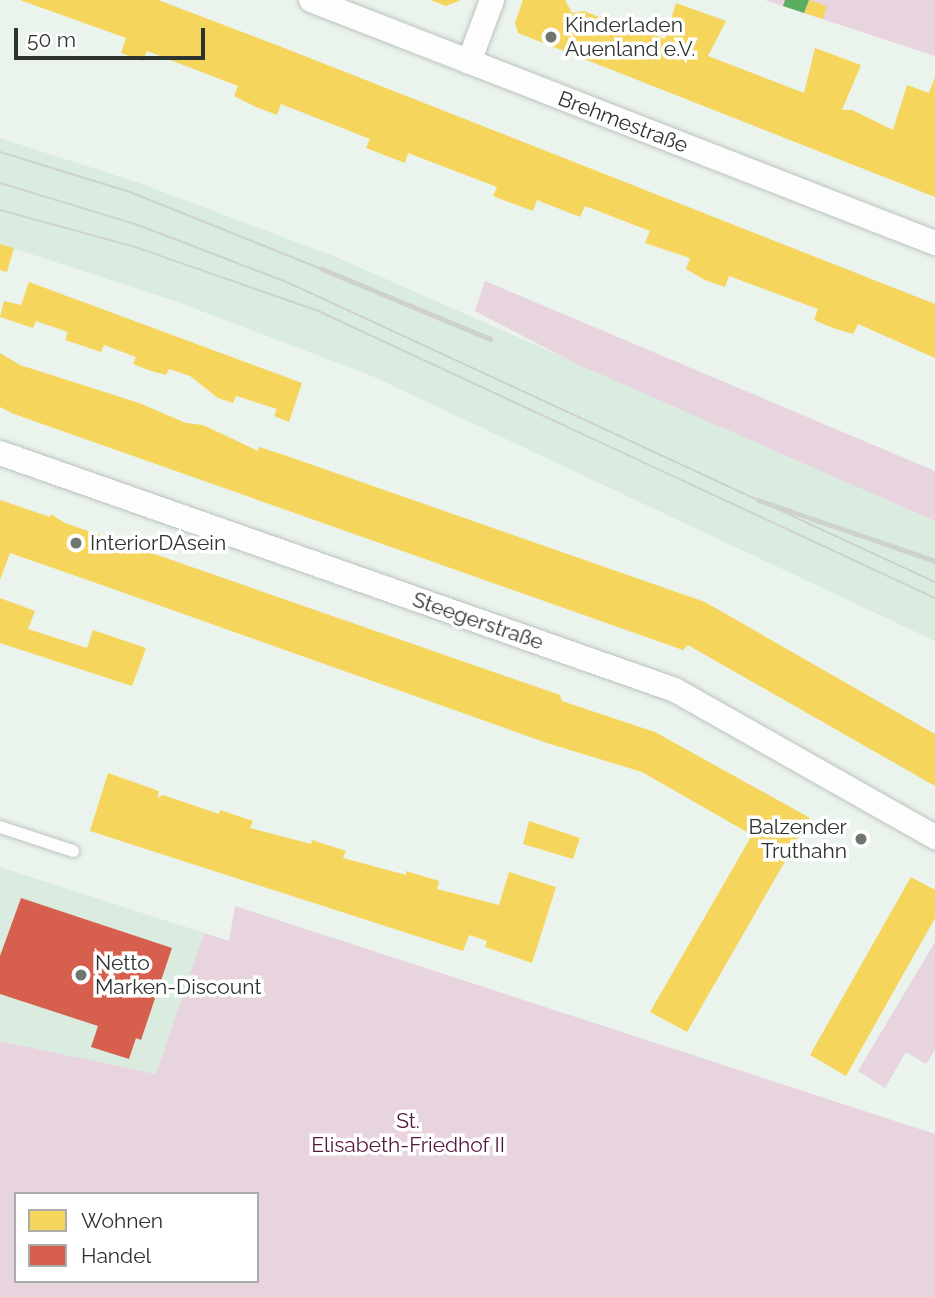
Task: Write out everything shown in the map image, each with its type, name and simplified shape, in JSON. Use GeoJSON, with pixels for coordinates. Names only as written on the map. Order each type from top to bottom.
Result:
{"type":"FeatureCollection","features":[{"type":"Feature","properties":{"kind":"street","name":"Brehmestraße"},"geometry":{"type":"LineString","coordinates":[[311,0],[935,243]]}},
{"type":"Feature","properties":{"kind":"street"},"geometry":{"type":"LineString","coordinates":[[469,62],[492,0]]}},
{"type":"Feature","properties":{"kind":"street","name":"Steegerstraße"},"geometry":{"type":"LineString","coordinates":[[0,453],[675,690],[935,837]]}},
{"type":"Feature","properties":{"kind":"lane"},"geometry":{"type":"LineString","coordinates":[[0,827],[73,851]]}},
{"type":"Feature","properties":{"kind":"shaded area"},"geometry":{"type":"Polygon","coordinates":[[[0,138],[139,183],[336,257],[935,521],[935,641],[372,376],[175,301],[0,244],[0,138]]]}},
{"type":"Feature","properties":{"kind":"shaded area"},"geometry":{"type":"Polygon","coordinates":[[[0,867],[204,933],[156,1074],[0,1041],[0,867]]]}},
{"type":"Feature","properties":{"kind":"green space"},"geometry":{"type":"Polygon","coordinates":[[[765,0],[935,0],[935,56],[804,13],[765,0]]]}},
{"type":"Feature","properties":{"kind":"green space"},"geometry":{"type":"Polygon","coordinates":[[[485,281],[935,471],[935,521],[577,364],[475,311],[485,281]]]}},
{"type":"Feature","properties":{"kind":"green space","name":"St. Elisabeth-Friedhof II"},"geometry":{"type":"Polygon","coordinates":[[[235,906],[935,1134],[935,1297],[0,1297],[0,1041],[156,1074],[204,933],[229,941],[235,906]]]}},
{"type":"Feature","properties":{"kind":"green space"},"geometry":{"type":"Polygon","coordinates":[[[935,942],[935,1050],[926,1064],[906,1052],[885,1088],[858,1071],[935,942]]]}},
{"type":"Feature","properties":{"kind":"building: Wohnen"},"geometry":{"type":"Polygon","coordinates":[[[20,0],[158,0],[279,46],[935,304],[935,358],[858,324],[853,334],[833,328],[814,320],[818,309],[729,276],[725,287],[705,280],[686,269],[690,258],[645,243],[650,231],[585,206],[580,217],[537,200],[533,211],[493,196],[497,187],[408,153],[405,163],[366,148],[370,139],[281,104],[277,115],[256,107],[234,96],[238,86],[147,51],[143,61],[121,53],[126,38],[20,0]]]}},
{"type":"Feature","properties":{"kind":"building: Wohnen"},"geometry":{"type":"Polygon","coordinates":[[[430,0],[461,0],[446,6],[430,0]]]}},
{"type":"Feature","properties":{"kind":"building: Wohnen"},"geometry":{"type":"Polygon","coordinates":[[[523,0],[565,0],[572,13],[584,11],[619,25],[621,21],[665,39],[676,3],[726,21],[708,56],[804,93],[815,48],[861,65],[842,110],[852,110],[893,130],[907,85],[929,93],[935,77],[935,197],[518,33],[515,23],[523,0]]]}},
{"type":"Feature","properties":{"kind":"building: Wohnen"},"geometry":{"type":"Polygon","coordinates":[[[809,0],[827,6],[823,19],[804,13],[809,0]]]}},
{"type":"Feature","properties":{"kind":"building: Wohnen"},"geometry":{"type":"Polygon","coordinates":[[[0,244],[14,248],[7,272],[0,270],[0,244]]]}},
{"type":"Feature","properties":{"kind":"building: Wohnen"},"geometry":{"type":"Polygon","coordinates":[[[29,282],[302,383],[289,422],[274,416],[277,409],[236,396],[233,403],[218,398],[190,376],[169,369],[166,375],[151,371],[133,364],[136,357],[104,345],[101,352],[65,340],[68,332],[36,321],[33,328],[0,317],[4,301],[21,305],[29,282]]]}},
{"type":"Feature","properties":{"kind":"building: Wohnen"},"geometry":{"type":"Polygon","coordinates":[[[0,353],[20,365],[139,403],[186,423],[203,425],[258,451],[259,447],[284,455],[705,602],[935,734],[935,786],[688,645],[683,650],[14,414],[0,407],[0,353]]]}},
{"type":"Feature","properties":{"kind":"building: Wohnen"},"geometry":{"type":"Polygon","coordinates":[[[0,500],[50,517],[51,514],[65,523],[560,695],[562,701],[655,732],[810,818],[687,1032],[650,1012],[752,835],[642,772],[547,743],[10,553],[0,580],[0,500]]]}},
{"type":"Feature","properties":{"kind":"building: Wohnen"},"geometry":{"type":"Polygon","coordinates":[[[0,598],[35,611],[28,629],[87,648],[93,630],[146,648],[132,686],[0,643],[0,598]]]}},
{"type":"Feature","properties":{"kind":"building: Wohnen"},"geometry":{"type":"Polygon","coordinates":[[[108,773],[159,791],[157,798],[163,795],[219,814],[220,810],[253,821],[250,828],[311,844],[312,840],[346,851],[343,858],[406,875],[406,871],[439,881],[437,889],[499,905],[509,872],[556,887],[532,963],[485,947],[487,941],[469,935],[463,951],[90,831],[108,773]]]}},
{"type":"Feature","properties":{"kind":"building: Wohnen"},"geometry":{"type":"Polygon","coordinates":[[[529,821],[580,838],[573,859],[523,844],[529,821]]]}},
{"type":"Feature","properties":{"kind":"building: Wohnen"},"geometry":{"type":"Polygon","coordinates":[[[911,877],[935,890],[935,918],[846,1076],[810,1055],[911,877]]]}},
{"type":"Feature","properties":{"kind":"building: Handel","name":"Netto Marken-Discount"},"geometry":{"type":"Polygon","coordinates":[[[21,898],[172,948],[141,1040],[136,1038],[129,1059],[91,1047],[98,1026],[0,994],[0,956],[21,898]]]}},
{"type":"Feature","properties":{"kind":"building: Öffentlich"},"geometry":{"type":"Polygon","coordinates":[[[785,0],[809,0],[804,13],[783,6],[785,0]]]}},
{"type":"Feature","properties":{"kind":"tram line"},"geometry":{"type":"LineString","coordinates":[[0,152],[130,192],[322,269]]}},
{"type":"Feature","properties":{"kind":"tram line"},"geometry":{"type":"LineString","coordinates":[[0,183],[138,225],[289,283],[935,582]]}},
{"type":"Feature","properties":{"kind":"tram line"},"geometry":{"type":"LineString","coordinates":[[0,210],[132,246],[316,310],[935,598]]}},
{"type":"Feature","properties":{"kind":"railway"},"geometry":{"type":"LineString","coordinates":[[322,269],[490,339]]}},
{"type":"Feature","properties":{"kind":"railway"},"geometry":{"type":"LineString","coordinates":[[758,500],[935,561]]}},
{"type":"Feature","properties":{"kind":"place","name":"Kinderladen Auenland e.V."},"geometry":{"type":"Point","coordinates":[551,37]}},
{"type":"Feature","properties":{"kind":"place","name":"InteriorDAsein"},"geometry":{"type":"Point","coordinates":[76,543]}},
{"type":"Feature","properties":{"kind":"place","name":"Balzender Truthahn"},"geometry":{"type":"Point","coordinates":[861,839]}},
{"type":"Feature","properties":{"kind":"place","name":"Netto Marken-Discount"},"geometry":{"type":"Point","coordinates":[81,975]}}]}
